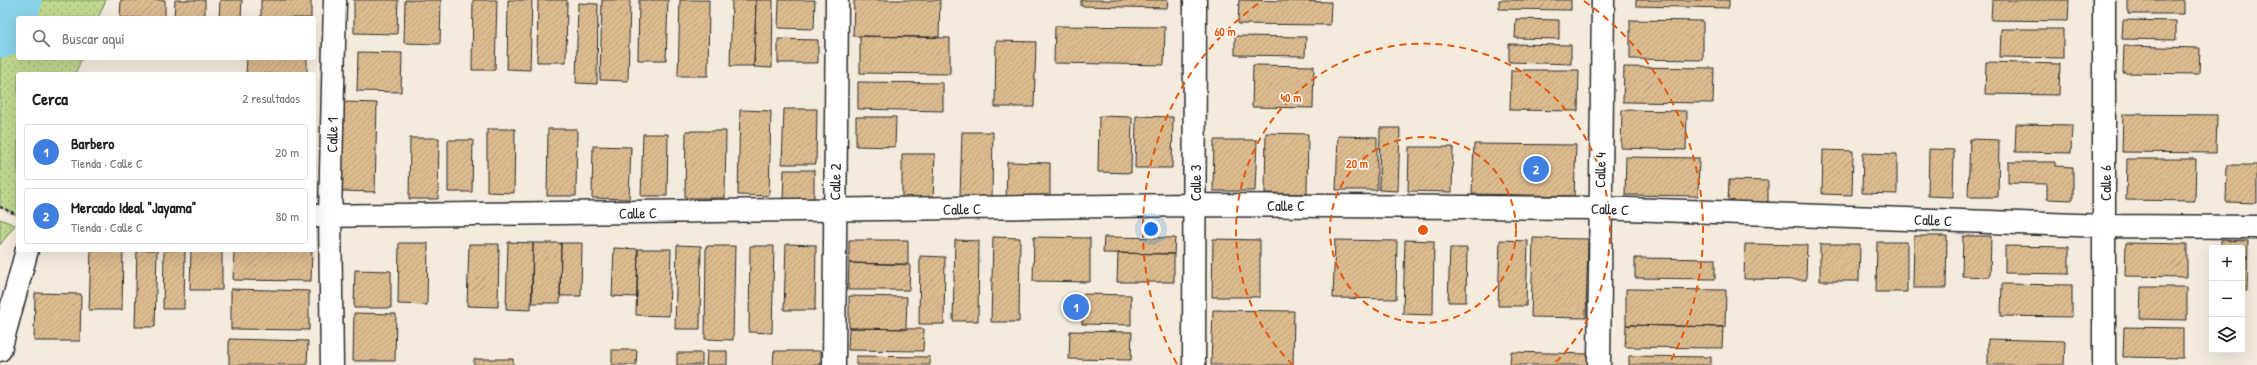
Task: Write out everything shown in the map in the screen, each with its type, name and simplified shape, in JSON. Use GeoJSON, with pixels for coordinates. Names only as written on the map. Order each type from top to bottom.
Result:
{"type":"FeatureCollection","features":[{"type":"Feature","properties":{"kind":"street","name":"Calle 1"},"geometry":{"type":"LineString","coordinates":[[332,365],[322,216],[335,0]]}},
{"type":"Feature","properties":{"kind":"street","name":"Calle 2"},"geometry":{"type":"LineString","coordinates":[[834,365],[834,211],[837,0]]}},
{"type":"Feature","properties":{"kind":"street","name":"Calle 3"},"geometry":{"type":"LineString","coordinates":[[1194,0],[1194,365]]}},
{"type":"Feature","properties":{"kind":"street","name":"Calle 4"},"geometry":{"type":"LineString","coordinates":[[1599,365],[1603,0]]}},
{"type":"Feature","properties":{"kind":"street","name":"Calle 6"},"geometry":{"type":"LineString","coordinates":[[2104,0],[2104,365]]}},
{"type":"Feature","properties":{"kind":"street","name":"Calle C"},"geometry":{"type":"LineString","coordinates":[[322,216],[834,211],[1195,205],[1600,208],[2105,226],[2257,227]]}},
{"type":"Feature","properties":{"kind":"street"},"geometry":{"type":"LineString","coordinates":[[0,350],[26,252]]}},
{"type":"Feature","properties":{"kind":"path"},"geometry":{"type":"LineString","coordinates":[[0,206],[16,214]]}},
{"type":"Feature","properties":{"kind":"green space"},"geometry":{"type":"Polygon","coordinates":[[[0,0],[106,0],[99,16],[16,16],[16,60],[81,60],[76,72],[16,72],[16,215],[0,207],[0,0]]]}},
{"type":"Feature","properties":{"kind":"green space"},"geometry":{"type":"Polygon","coordinates":[[[0,219],[15,225],[0,245],[0,219]]]}},
{"type":"Feature","properties":{"kind":"building"},"geometry":{"type":"Polygon","coordinates":[[[121,0],[165,0],[165,16],[120,16],[121,0]]]}},
{"type":"Feature","properties":{"kind":"building"},"geometry":{"type":"Polygon","coordinates":[[[175,0],[205,0],[205,16],[174,16],[175,0]]]}},
{"type":"Feature","properties":{"kind":"building"},"geometry":{"type":"Polygon","coordinates":[[[220,0],[242,0],[241,16],[219,16],[220,0]]]}},
{"type":"Feature","properties":{"kind":"building"},"geometry":{"type":"Polygon","coordinates":[[[261,0],[311,0],[311,16],[261,16],[261,0]]]}},
{"type":"Feature","properties":{"kind":"building"},"geometry":{"type":"Polygon","coordinates":[[[354,0],[398,0],[397,34],[354,33],[354,0]]]}},
{"type":"Feature","properties":{"kind":"building"},"geometry":{"type":"Polygon","coordinates":[[[405,0],[441,0],[440,44],[404,43],[405,0]]]}},
{"type":"Feature","properties":{"kind":"building"},"geometry":{"type":"Polygon","coordinates":[[[473,0],[497,0],[495,70],[472,70],[473,0]]]}},
{"type":"Feature","properties":{"kind":"building"},"geometry":{"type":"Polygon","coordinates":[[[508,0],[532,0],[530,70],[507,69],[508,0]]]}},
{"type":"Feature","properties":{"kind":"building"},"geometry":{"type":"Polygon","coordinates":[[[538,0],[567,0],[566,62],[537,62],[538,0]]]}},
{"type":"Feature","properties":{"kind":"building"},"geometry":{"type":"Polygon","coordinates":[[[602,0],[630,0],[628,81],[600,80],[602,0]]]}},
{"type":"Feature","properties":{"kind":"building"},"geometry":{"type":"Polygon","coordinates":[[[639,0],[668,0],[666,60],[638,60],[639,0]]]}},
{"type":"Feature","properties":{"kind":"building"},"geometry":{"type":"Polygon","coordinates":[[[680,0],[709,0],[708,76],[678,76],[680,0]]]}},
{"type":"Feature","properties":{"kind":"building"},"geometry":{"type":"Polygon","coordinates":[[[732,0],[756,0],[754,66],[730,66],[732,0]]]}},
{"type":"Feature","properties":{"kind":"building"},"geometry":{"type":"Polygon","coordinates":[[[756,0],[773,0],[772,68],[754,67],[756,0]]]}},
{"type":"Feature","properties":{"kind":"building"},"geometry":{"type":"Polygon","coordinates":[[[779,0],[815,0],[814,29],[778,28],[779,0]]]}},
{"type":"Feature","properties":{"kind":"building"},"geometry":{"type":"Polygon","coordinates":[[[854,0],[940,0],[939,37],[853,36],[854,0]]]}},
{"type":"Feature","properties":{"kind":"building"},"geometry":{"type":"Polygon","coordinates":[[[1081,0],[1168,0],[1167,8],[1081,6],[1081,0]]]}},
{"type":"Feature","properties":{"kind":"building"},"geometry":{"type":"Polygon","coordinates":[[[1239,0],[1331,2],[1330,25],[1238,24],[1239,0]]]}},
{"type":"Feature","properties":{"kind":"building"},"geometry":{"type":"Polygon","coordinates":[[[1499,0],[1571,0],[1571,10],[1499,9],[1499,0]]]}},
{"type":"Feature","properties":{"kind":"building"},"geometry":{"type":"Polygon","coordinates":[[[1636,0],[1729,0],[1729,8],[1636,6],[1636,0]]]}},
{"type":"Feature","properties":{"kind":"building"},"geometry":{"type":"Polygon","coordinates":[[[1992,0],[2069,0],[2068,21],[1991,20],[1992,0]]]}},
{"type":"Feature","properties":{"kind":"building"},"geometry":{"type":"Polygon","coordinates":[[[2128,0],[2184,0],[2184,14],[2128,14],[2128,0]]]}},
{"type":"Feature","properties":{"kind":"building"},"geometry":{"type":"Polygon","coordinates":[[[578,3],[598,4],[597,84],[576,83],[578,3]]]}},
{"type":"Feature","properties":{"kind":"building"},"geometry":{"type":"Polygon","coordinates":[[[1516,19],[1559,20],[1559,39],[1515,38],[1516,19]]]}},
{"type":"Feature","properties":{"kind":"building"},"geometry":{"type":"Polygon","coordinates":[[[1630,20],[1703,21],[1703,60],[1630,59],[1630,20]]]}},
{"type":"Feature","properties":{"kind":"building"},"geometry":{"type":"Polygon","coordinates":[[[2123,20],[2176,21],[2176,40],[2122,39],[2123,20]]]}},
{"type":"Feature","properties":{"kind":"building"},"geometry":{"type":"Polygon","coordinates":[[[1055,26],[1165,27],[1164,65],[1054,63],[1055,26]]]}},
{"type":"Feature","properties":{"kind":"building"},"geometry":{"type":"Polygon","coordinates":[[[2001,29],[2063,29],[2063,58],[2000,57],[2001,29]]]}},
{"type":"Feature","properties":{"kind":"building"},"geometry":{"type":"Polygon","coordinates":[[[860,36],[950,38],[950,74],[860,73],[860,36]]]}},
{"type":"Feature","properties":{"kind":"building"},"geometry":{"type":"Polygon","coordinates":[[[1235,36],[1306,37],[1305,56],[1235,55],[1235,36]]]}},
{"type":"Feature","properties":{"kind":"building"},"geometry":{"type":"Polygon","coordinates":[[[778,39],[818,40],[818,63],[778,63],[778,39]]]}},
{"type":"Feature","properties":{"kind":"building"},"geometry":{"type":"Polygon","coordinates":[[[996,41],[1036,42],[1034,107],[995,107],[996,41]]]}},
{"type":"Feature","properties":{"kind":"building"},"geometry":{"type":"Polygon","coordinates":[[[1509,44],[1571,45],[1571,64],[1509,62],[1509,44]]]}},
{"type":"Feature","properties":{"kind":"building"},"geometry":{"type":"Polygon","coordinates":[[[2124,46],[2200,48],[2199,74],[2123,73],[2124,46]]]}},
{"type":"Feature","properties":{"kind":"building"},"geometry":{"type":"Polygon","coordinates":[[[358,52],[402,53],[401,92],[357,91],[358,52]]]}},
{"type":"Feature","properties":{"kind":"building"},"geometry":{"type":"Polygon","coordinates":[[[247,60],[307,60],[307,72],[246,72],[247,60]]]}},
{"type":"Feature","properties":{"kind":"building"},"geometry":{"type":"Polygon","coordinates":[[[1986,62],[2060,64],[2059,95],[1985,94],[1986,62]]]}},
{"type":"Feature","properties":{"kind":"building"},"geometry":{"type":"Polygon","coordinates":[[[1253,65],[1314,66],[1313,108],[1252,107],[1253,65]]]}},
{"type":"Feature","properties":{"kind":"building"},"geometry":{"type":"Polygon","coordinates":[[[1624,67],[1714,68],[1713,103],[1623,102],[1624,67]]]}},
{"type":"Feature","properties":{"kind":"building"},"geometry":{"type":"Polygon","coordinates":[[[1511,70],[1579,70],[1578,111],[1510,110],[1511,70]]]}},
{"type":"Feature","properties":{"kind":"building"},"geometry":{"type":"Polygon","coordinates":[[[858,82],[943,83],[943,111],[858,109],[858,82]]]}},
{"type":"Feature","properties":{"kind":"building"},"geometry":{"type":"Polygon","coordinates":[[[344,102],[377,103],[375,192],[342,191],[344,102]]]}},
{"type":"Feature","properties":{"kind":"building"},"geometry":{"type":"Polygon","coordinates":[[[784,109],[817,109],[816,164],[782,164],[784,109]]]}},
{"type":"Feature","properties":{"kind":"building"},"geometry":{"type":"Polygon","coordinates":[[[740,110],[771,111],[769,196],[738,195],[740,110]]]}},
{"type":"Feature","properties":{"kind":"building"},"geometry":{"type":"Polygon","coordinates":[[[1622,110],[1687,111],[1686,150],[1621,148],[1622,110]]]}},
{"type":"Feature","properties":{"kind":"building"},"geometry":{"type":"Polygon","coordinates":[[[2123,114],[2217,115],[2216,153],[2122,152],[2123,114]]]}},
{"type":"Feature","properties":{"kind":"building"},"geometry":{"type":"Polygon","coordinates":[[[1099,116],[1132,117],[1131,173],[1098,172],[1099,116]]]}},
{"type":"Feature","properties":{"kind":"building"},"geometry":{"type":"Polygon","coordinates":[[[1136,116],[1173,117],[1172,168],[1135,168],[1136,116]]]}},
{"type":"Feature","properties":{"kind":"building"},"geometry":{"type":"Polygon","coordinates":[[[856,117],[896,117],[895,147],[856,146],[856,117]]]}},
{"type":"Feature","properties":{"kind":"building"},"geometry":{"type":"Polygon","coordinates":[[[2016,124],[2072,125],[2071,153],[2015,152],[2016,124]]]}},
{"type":"Feature","properties":{"kind":"building"},"geometry":{"type":"Polygon","coordinates":[[[1380,128],[1400,128],[1398,191],[1379,190],[1380,128]]]}},
{"type":"Feature","properties":{"kind":"building"},"geometry":{"type":"Polygon","coordinates":[[[487,129],[515,129],[514,193],[487,192],[487,129]]]}},
{"type":"Feature","properties":{"kind":"building"},"geometry":{"type":"Polygon","coordinates":[[[548,129],[577,129],[576,196],[547,196],[548,129]]]}},
{"type":"Feature","properties":{"kind":"building"},"geometry":{"type":"Polygon","coordinates":[[[686,131],[726,131],[725,198],[685,198],[686,131]]]}},
{"type":"Feature","properties":{"kind":"building"},"geometry":{"type":"Polygon","coordinates":[[[962,132],[993,132],[992,197],[960,197],[962,132]]]}},
{"type":"Feature","properties":{"kind":"building"},"geometry":{"type":"Polygon","coordinates":[[[1266,133],[1308,134],[1307,194],[1265,193],[1266,133]]]}},
{"type":"Feature","properties":{"kind":"building"},"geometry":{"type":"Polygon","coordinates":[[[643,134],[668,134],[667,196],[641,196],[643,134]]]}},
{"type":"Feature","properties":{"kind":"building"},"geometry":{"type":"Polygon","coordinates":[[[1338,136],[1377,137],[1377,190],[1336,190],[1338,136]]]}},
{"type":"Feature","properties":{"kind":"building"},"geometry":{"type":"Polygon","coordinates":[[[410,138],[439,138],[438,199],[409,199],[410,138]]]}},
{"type":"Feature","properties":{"kind":"building"},"geometry":{"type":"Polygon","coordinates":[[[1970,139],[1999,140],[1998,197],[1968,197],[1970,139]]]}},
{"type":"Feature","properties":{"kind":"building"},"geometry":{"type":"Polygon","coordinates":[[[448,140],[473,140],[472,192],[448,192],[448,140]]]}},
{"type":"Feature","properties":{"kind":"building"},"geometry":{"type":"Polygon","coordinates":[[[1214,140],[1257,140],[1255,191],[1213,191],[1214,140]]]}},
{"type":"Feature","properties":{"kind":"building"},"geometry":{"type":"Polygon","coordinates":[[[1474,144],[1576,145],[1574,196],[1472,194],[1474,144]]]}},
{"type":"Feature","properties":{"kind":"building"},"geometry":{"type":"Polygon","coordinates":[[[593,146],[631,147],[629,199],[592,198],[593,146]]]}},
{"type":"Feature","properties":{"kind":"building"},"geometry":{"type":"Polygon","coordinates":[[[1409,147],[1453,147],[1452,192],[1408,191],[1409,147]]]}},
{"type":"Feature","properties":{"kind":"building"},"geometry":{"type":"Polygon","coordinates":[[[1929,149],[1954,150],[1953,197],[1928,196],[1929,149]]]}},
{"type":"Feature","properties":{"kind":"building"},"geometry":{"type":"Polygon","coordinates":[[[1823,150],[1853,151],[1852,195],[1822,194],[1823,150]]]}},
{"type":"Feature","properties":{"kind":"building"},"geometry":{"type":"Polygon","coordinates":[[[1863,153],[1897,154],[1897,194],[1862,193],[1863,153]]]}},
{"type":"Feature","properties":{"kind":"building"},"geometry":{"type":"Polygon","coordinates":[[[902,154],[935,154],[933,201],[902,201],[902,154]]]}},
{"type":"Feature","properties":{"kind":"building"},"geometry":{"type":"Polygon","coordinates":[[[1626,157],[1699,158],[1698,196],[1625,195],[1626,157]]]}},
{"type":"Feature","properties":{"kind":"building"},"geometry":{"type":"Polygon","coordinates":[[[2127,159],[2196,159],[2195,201],[2126,200],[2127,159]]]}},
{"type":"Feature","properties":{"kind":"building"},"geometry":{"type":"Polygon","coordinates":[[[1007,162],[1050,163],[1050,201],[1006,200],[1007,162]]]}},
{"type":"Feature","properties":{"kind":"building"},"geometry":{"type":"Polygon","coordinates":[[[2008,162],[2055,162],[2055,166],[2073,167],[2073,200],[2047,199],[2047,184],[2008,183],[2008,162]]]}},
{"type":"Feature","properties":{"kind":"building"},"geometry":{"type":"Polygon","coordinates":[[[2227,165],[2257,165],[2257,203],[2226,202],[2227,165]]]}},
{"type":"Feature","properties":{"kind":"building"},"geometry":{"type":"Polygon","coordinates":[[[784,170],[814,170],[814,203],[783,203],[784,170]]]}},
{"type":"Feature","properties":{"kind":"building"},"geometry":{"type":"Polygon","coordinates":[[[1729,180],[1768,181],[1768,204],[1728,203],[1729,180]]]}},
{"type":"Feature","properties":{"kind":"building"},"geometry":{"type":"Polygon","coordinates":[[[1914,236],[1947,236],[1946,288],[1913,288],[1914,236]]]}},
{"type":"Feature","properties":{"kind":"building"},"geometry":{"type":"Polygon","coordinates":[[[1963,236],[1991,236],[1990,277],[1962,276],[1963,236]]]}},
{"type":"Feature","properties":{"kind":"building"},"geometry":{"type":"Polygon","coordinates":[[[993,237],[1020,238],[1019,322],[991,322],[993,237]]]}},
{"type":"Feature","properties":{"kind":"building"},"geometry":{"type":"Polygon","coordinates":[[[1034,237],[1090,238],[1090,282],[1033,281],[1034,237]]]}},
{"type":"Feature","properties":{"kind":"building"},"geometry":{"type":"Polygon","coordinates":[[[1104,237],[1175,238],[1174,254],[1103,253],[1104,237]]]}},
{"type":"Feature","properties":{"kind":"building"},"geometry":{"type":"Polygon","coordinates":[[[1533,238],[1588,239],[1586,318],[1531,317],[1533,238]]]}},
{"type":"Feature","properties":{"kind":"building"},"geometry":{"type":"Polygon","coordinates":[[[1213,239],[1260,240],[1260,297],[1212,297],[1213,239]]]}},
{"type":"Feature","properties":{"kind":"building"},"geometry":{"type":"Polygon","coordinates":[[[849,240],[908,240],[908,264],[849,263],[849,240]]]}},
{"type":"Feature","properties":{"kind":"building"},"geometry":{"type":"Polygon","coordinates":[[[955,240],[979,241],[978,321],[953,321],[955,240]]]}},
{"type":"Feature","properties":{"kind":"building"},"geometry":{"type":"Polygon","coordinates":[[[1335,240],[1397,241],[1396,299],[1333,298],[1335,240]]]}},
{"type":"Feature","properties":{"kind":"building"},"geometry":{"type":"Polygon","coordinates":[[[1405,240],[1434,241],[1433,315],[1403,314],[1405,240]]]}},
{"type":"Feature","properties":{"kind":"building"},"geometry":{"type":"Polygon","coordinates":[[[1500,240],[1528,241],[1526,306],[1498,306],[1500,240]]]}},
{"type":"Feature","properties":{"kind":"building"},"geometry":{"type":"Polygon","coordinates":[[[2221,240],[2248,241],[2247,291],[2245,291],[2245,245],[2221,245],[2221,240]]]}},
{"type":"Feature","properties":{"kind":"building"},"geometry":{"type":"Polygon","coordinates":[[[508,242],[533,243],[531,310],[506,309],[508,242]]]}},
{"type":"Feature","properties":{"kind":"building"},"geometry":{"type":"Polygon","coordinates":[[[1877,242],[1907,242],[1907,292],[1876,292],[1877,242]]]}},
{"type":"Feature","properties":{"kind":"building"},"geometry":{"type":"Polygon","coordinates":[[[399,243],[428,243],[427,305],[398,304],[399,243]]]}},
{"type":"Feature","properties":{"kind":"building"},"geometry":{"type":"Polygon","coordinates":[[[533,243],[561,243],[560,303],[532,303],[533,243]]]}},
{"type":"Feature","properties":{"kind":"building"},"geometry":{"type":"Polygon","coordinates":[[[561,243],[582,243],[581,296],[560,296],[561,243]]]}},
{"type":"Feature","properties":{"kind":"building"},"geometry":{"type":"Polygon","coordinates":[[[2126,243],[2187,244],[2187,277],[2125,276],[2126,243]]]}},
{"type":"Feature","properties":{"kind":"building"},"geometry":{"type":"Polygon","coordinates":[[[469,244],[499,244],[498,307],[467,306],[469,244]]]}},
{"type":"Feature","properties":{"kind":"building"},"geometry":{"type":"Polygon","coordinates":[[[786,244],[816,245],[815,310],[784,310],[786,244]]]}},
{"type":"Feature","properties":{"kind":"building"},"geometry":{"type":"Polygon","coordinates":[[[1745,244],[1807,245],[1806,280],[1744,279],[1745,244]]]}},
{"type":"Feature","properties":{"kind":"building"},"geometry":{"type":"Polygon","coordinates":[[[1820,244],[1860,244],[1859,281],[1820,281],[1820,244]]]}},
{"type":"Feature","properties":{"kind":"building"},"geometry":{"type":"Polygon","coordinates":[[[677,245],[701,246],[700,329],[675,329],[677,245]]]}},
{"type":"Feature","properties":{"kind":"building"},"geometry":{"type":"Polygon","coordinates":[[[706,246],[735,246],[733,340],[705,339],[706,246]]]}},
{"type":"Feature","properties":{"kind":"building"},"geometry":{"type":"Polygon","coordinates":[[[750,246],[774,246],[772,333],[749,332],[750,246]]]}},
{"type":"Feature","properties":{"kind":"building"},"geometry":{"type":"Polygon","coordinates":[[[2005,246],[2069,247],[2069,274],[2005,273],[2005,246]]]}},
{"type":"Feature","properties":{"kind":"building"},"geometry":{"type":"Polygon","coordinates":[[[614,248],[638,249],[637,297],[612,296],[614,248]]]}},
{"type":"Feature","properties":{"kind":"building"},"geometry":{"type":"Polygon","coordinates":[[[1450,248],[1467,248],[1466,302],[1448,302],[1450,248]]]}},
{"type":"Feature","properties":{"kind":"building"},"geometry":{"type":"Polygon","coordinates":[[[638,249],[671,249],[669,316],[636,315],[638,249]]]}},
{"type":"Feature","properties":{"kind":"building"},"geometry":{"type":"Polygon","coordinates":[[[91,252],[123,252],[122,310],[89,310],[91,252]]]}},
{"type":"Feature","properties":{"kind":"building"},"geometry":{"type":"Polygon","coordinates":[[[137,252],[157,252],[155,327],[135,327],[137,252]]]}},
{"type":"Feature","properties":{"kind":"building"},"geometry":{"type":"Polygon","coordinates":[[[164,252],[185,252],[184,309],[163,309],[164,252]]]}},
{"type":"Feature","properties":{"kind":"building"},"geometry":{"type":"Polygon","coordinates":[[[191,252],[222,252],[222,290],[190,290],[191,252]]]}},
{"type":"Feature","properties":{"kind":"building"},"geometry":{"type":"Polygon","coordinates":[[[234,252],[312,252],[311,281],[233,280],[234,252]]]}},
{"type":"Feature","properties":{"kind":"building"},"geometry":{"type":"Polygon","coordinates":[[[1118,253],[1174,254],[1174,282],[1117,282],[1118,253]]]}},
{"type":"Feature","properties":{"kind":"building"},"geometry":{"type":"Polygon","coordinates":[[[920,256],[945,257],[944,324],[919,324],[920,256]]]}},
{"type":"Feature","properties":{"kind":"building"},"geometry":{"type":"Polygon","coordinates":[[[1635,258],[1715,259],[1715,279],[1635,278],[1635,258]]]}},
{"type":"Feature","properties":{"kind":"building"},"geometry":{"type":"Polygon","coordinates":[[[849,263],[910,265],[909,290],[848,290],[849,263]]]}},
{"type":"Feature","properties":{"kind":"building"},"geometry":{"type":"Polygon","coordinates":[[[355,270],[391,271],[391,308],[354,308],[355,270]]]}},
{"type":"Feature","properties":{"kind":"building"},"geometry":{"type":"Polygon","coordinates":[[[2002,284],[2072,285],[2072,317],[2001,316],[2002,284]]]}},
{"type":"Feature","properties":{"kind":"building"},"geometry":{"type":"Polygon","coordinates":[[[2141,287],[2187,287],[2187,320],[2140,319],[2141,287]]]}},
{"type":"Feature","properties":{"kind":"building"},"geometry":{"type":"Polygon","coordinates":[[[231,289],[309,291],[309,330],[231,329],[231,289]]]}},
{"type":"Feature","properties":{"kind":"building"},"geometry":{"type":"Polygon","coordinates":[[[1626,289],[1726,290],[1725,327],[1626,325],[1626,289]]]}},
{"type":"Feature","properties":{"kind":"building"},"geometry":{"type":"Polygon","coordinates":[[[35,293],[81,294],[80,341],[34,341],[35,293]]]}},
{"type":"Feature","properties":{"kind":"building"},"geometry":{"type":"Polygon","coordinates":[[[1082,294],[1131,295],[1131,325],[1082,324],[1082,294]]]}},
{"type":"Feature","properties":{"kind":"building"},"geometry":{"type":"Polygon","coordinates":[[[849,296],[907,297],[906,329],[849,328],[849,296]]]}},
{"type":"Feature","properties":{"kind":"building"},"geometry":{"type":"Polygon","coordinates":[[[1213,310],[1294,311],[1293,365],[1211,365],[1213,310]]]}},
{"type":"Feature","properties":{"kind":"building"},"geometry":{"type":"Polygon","coordinates":[[[354,313],[396,314],[395,361],[353,361],[354,313]]]}},
{"type":"Feature","properties":{"kind":"building"},"geometry":{"type":"Polygon","coordinates":[[[1626,325],[1723,327],[1722,348],[1625,347],[1626,325]]]}},
{"type":"Feature","properties":{"kind":"building"},"geometry":{"type":"Polygon","coordinates":[[[2124,327],[2183,328],[2183,358],[2123,357],[2124,327]]]}},
{"type":"Feature","properties":{"kind":"building"},"geometry":{"type":"Polygon","coordinates":[[[849,328],[924,329],[923,351],[848,350],[849,328]]]}},
{"type":"Feature","properties":{"kind":"building"},"geometry":{"type":"Polygon","coordinates":[[[1070,331],[1132,332],[1131,360],[1069,359],[1070,331]]]}},
{"type":"Feature","properties":{"kind":"building"},"geometry":{"type":"Polygon","coordinates":[[[229,339],[308,341],[307,365],[229,365],[229,339]]]}},
{"type":"Feature","properties":{"kind":"building"},"geometry":{"type":"Polygon","coordinates":[[[1988,339],[2065,341],[2064,365],[1988,365],[1988,339]]]}},
{"type":"Feature","properties":{"kind":"building"},"geometry":{"type":"Polygon","coordinates":[[[612,350],[637,350],[636,365],[612,365],[612,350]]]}},
{"type":"Feature","properties":{"kind":"building"},"geometry":{"type":"Polygon","coordinates":[[[707,351],[727,351],[727,365],[706,365],[707,351]]]}},
{"type":"Feature","properties":{"kind":"building"},"geometry":{"type":"Polygon","coordinates":[[[774,351],[821,351],[821,365],[773,365],[774,351]]]}},
{"type":"Feature","properties":{"kind":"building"},"geometry":{"type":"Polygon","coordinates":[[[1511,352],[1588,354],[1588,365],[1510,365],[1511,352]]]}},
{"type":"Feature","properties":{"kind":"building"},"geometry":{"type":"Polygon","coordinates":[[[677,353],[702,353],[702,365],[677,365],[677,353]]]}},
{"type":"Feature","properties":{"kind":"building"},"geometry":{"type":"Polygon","coordinates":[[[856,356],[930,357],[930,365],[856,365],[856,356]]]}},
{"type":"Feature","properties":{"kind":"building"},"geometry":{"type":"Polygon","coordinates":[[[1629,356],[1711,357],[1711,365],[1629,365],[1629,356]]]}},
{"type":"Feature","properties":{"kind":"building"},"geometry":{"type":"Polygon","coordinates":[[[474,359],[513,359],[513,365],[474,365],[474,359]]]}},
{"type":"Feature","properties":{"kind":"waterway"},"geometry":{"type":"LineString","coordinates":[[0,30],[7,10],[14,0]]}},
{"type":"Feature","properties":{"kind":"place","name":"Mercado Ideal \"Jayama\""},"geometry":{"type":"Point","coordinates":[1536,169]}},
{"type":"Feature","properties":{"kind":"place","name":"Barbero"},"geometry":{"type":"Point","coordinates":[1076,307]}}]}
